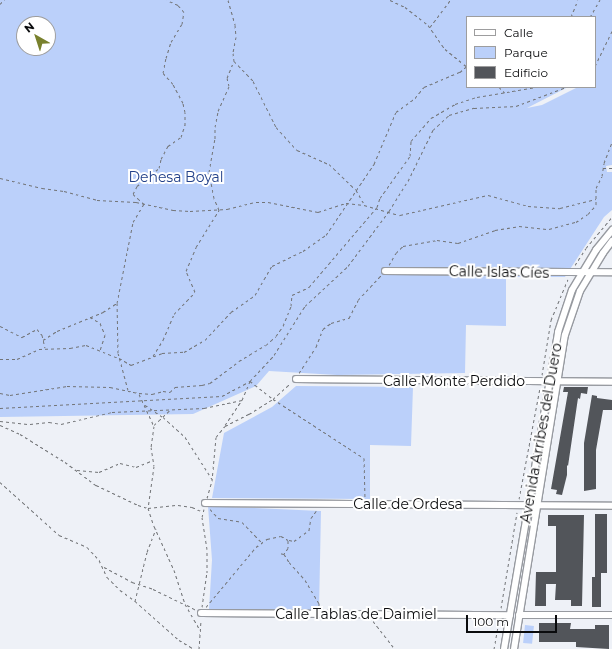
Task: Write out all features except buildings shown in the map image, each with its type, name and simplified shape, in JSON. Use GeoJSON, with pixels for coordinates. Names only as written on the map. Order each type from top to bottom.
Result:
{"type":"FeatureCollection","features":[{"type":"Feature","properties":{"kind":"street","name":"Avenida Arribes del Duero"},"geometry":{"type":"LineString","coordinates":[[504,649],[558,332],[572,290],[596,250],[612,230]]}},
{"type":"Feature","properties":{"kind":"street","name":"Avenida Arribes del Duero"},"geometry":{"type":"LineString","coordinates":[[514,649],[565,335],[580,291],[612,241]]}},
{"type":"Feature","properties":{"kind":"street","name":"Calle Islas Cíes"},"geometry":{"type":"LineString","coordinates":[[385,271],[612,272]]}},
{"type":"Feature","properties":{"kind":"street","name":"Calle Monte Perdido"},"geometry":{"type":"LineString","coordinates":[[296,379],[612,382]]}},
{"type":"Feature","properties":{"kind":"street","name":"Calle de Ordesa"},"geometry":{"type":"LineString","coordinates":[[205,503],[612,506]]}},
{"type":"Feature","properties":{"kind":"street","name":"Calle Tablas de Daimiel"},"geometry":{"type":"LineString","coordinates":[[201,613],[510,615]]}},
{"type":"Feature","properties":{"kind":"street"},"geometry":{"type":"LineString","coordinates":[[519,615],[612,615]]}},
{"type":"Feature","properties":{"kind":"path"},"geometry":{"type":"LineString","coordinates":[[0,4],[4,0]]}},
{"type":"Feature","properties":{"kind":"path"},"geometry":{"type":"LineString","coordinates":[[144,204],[133,194],[137,186],[159,168],[161,159],[168,146],[181,137],[185,125],[183,103],[173,84],[163,73],[171,42],[182,24],[184,12],[178,5],[167,0]]}},
{"type":"Feature","properties":{"kind":"path"},"geometry":{"type":"LineString","coordinates":[[219,210],[214,198],[209,172],[218,111],[229,86],[227,78],[234,60],[233,54],[236,37],[235,25],[228,0]]}},
{"type":"Feature","properties":{"kind":"path"},"geometry":{"type":"LineString","coordinates":[[390,0],[405,7],[430,27],[445,49],[466,65]]}},
{"type":"Feature","properties":{"kind":"path"},"geometry":{"type":"LineString","coordinates":[[430,27],[450,0]]}},
{"type":"Feature","properties":{"kind":"path"},"geometry":{"type":"LineString","coordinates":[[571,16],[578,0]]}},
{"type":"Feature","properties":{"kind":"path"},"geometry":{"type":"LineString","coordinates":[[591,16],[600,0]]}},
{"type":"Feature","properties":{"kind":"path"},"geometry":{"type":"LineString","coordinates":[[596,64],[612,31]]}},
{"type":"Feature","properties":{"kind":"path"},"geometry":{"type":"LineString","coordinates":[[234,60],[253,81],[276,127],[284,138],[297,150],[328,164],[356,190],[364,205]]}},
{"type":"Feature","properties":{"kind":"path"},"geometry":{"type":"LineString","coordinates":[[0,359],[17,359],[39,349],[45,348],[70,348],[86,345],[119,358],[131,365],[162,353],[184,352],[205,340],[231,312],[255,296],[272,266],[303,251],[326,235],[346,203],[374,164],[396,112],[415,98],[424,87],[460,72],[466,67]]}},
{"type":"Feature","properties":{"kind":"path"},"geometry":{"type":"LineString","coordinates":[[500,88],[505,94]]}},
{"type":"Feature","properties":{"kind":"path"},"geometry":{"type":"LineString","coordinates":[[0,393],[10,395],[67,386],[110,387],[139,393],[170,392],[174,387],[210,383],[239,361],[266,345],[282,326],[291,306],[292,294],[309,287],[377,207],[380,198],[410,156],[411,141],[431,118],[455,104],[532,88]]}},
{"type":"Feature","properties":{"kind":"path"},"geometry":{"type":"LineString","coordinates":[[0,408],[222,396],[250,381],[274,355],[305,306],[348,266],[389,211],[408,181],[433,130],[449,115],[474,108],[516,106],[563,88]]}},
{"type":"Feature","properties":{"kind":"path"},"geometry":{"type":"LineString","coordinates":[[225,426],[249,414],[273,399],[296,379],[316,347],[323,329],[331,323],[349,318],[358,300],[385,271],[396,253],[403,246],[437,240],[458,243],[495,230],[518,226],[549,229],[576,222],[588,214],[596,205],[596,188],[602,176],[603,168],[612,142]]}},
{"type":"Feature","properties":{"kind":"path"},"geometry":{"type":"LineString","coordinates":[[603,168],[612,168]]}},
{"type":"Feature","properties":{"kind":"path"},"geometry":{"type":"LineString","coordinates":[[0,178],[42,188],[64,191],[97,200],[144,204],[173,210],[219,210],[268,202],[318,212],[346,203],[377,207],[383,211],[389,211],[400,215],[488,195],[528,206],[560,208],[596,199]]}},
{"type":"Feature","properties":{"kind":"path"},"geometry":{"type":"LineString","coordinates":[[128,391],[119,358],[117,303],[133,222],[144,204]]}},
{"type":"Feature","properties":{"kind":"path"},"geometry":{"type":"LineString","coordinates":[[152,356],[163,340],[174,314],[195,292],[186,271],[196,247],[219,210]]}},
{"type":"Feature","properties":{"kind":"path"},"geometry":{"type":"LineString","coordinates":[[43,340],[56,331],[103,312],[117,303]]}},
{"type":"Feature","properties":{"kind":"path"},"geometry":{"type":"LineString","coordinates":[[90,316],[100,323],[105,335],[100,350]]}},
{"type":"Feature","properties":{"kind":"path"},"geometry":{"type":"LineString","coordinates":[[0,326],[22,337],[37,329],[42,334],[45,348]]}},
{"type":"Feature","properties":{"kind":"path"},"geometry":{"type":"LineString","coordinates":[[250,381],[273,399],[364,458],[365,504]]}},
{"type":"Feature","properties":{"kind":"path"},"geometry":{"type":"LineString","coordinates":[[200,649],[201,613],[207,573],[203,512],[212,479],[216,438],[242,400],[250,381]]}},
{"type":"Feature","properties":{"kind":"path"},"geometry":{"type":"LineString","coordinates":[[139,393],[154,426],[151,447],[153,460],[152,492],[148,508],[174,570],[185,604],[200,630]]}},
{"type":"Feature","properties":{"kind":"path"},"geometry":{"type":"LineString","coordinates":[[0,420],[30,424],[49,422],[61,424],[112,412],[148,410],[170,411],[220,406],[242,400]]}},
{"type":"Feature","properties":{"kind":"path"},"geometry":{"type":"LineString","coordinates":[[145,405],[163,417],[185,437],[212,479]]}},
{"type":"Feature","properties":{"kind":"path"},"geometry":{"type":"LineString","coordinates":[[154,426],[170,411]]}},
{"type":"Feature","properties":{"kind":"path"},"geometry":{"type":"LineString","coordinates":[[0,425],[20,434],[77,470],[96,484],[138,505],[148,508],[178,505],[192,507],[203,512]]}},
{"type":"Feature","properties":{"kind":"path"},"geometry":{"type":"LineString","coordinates":[[77,470],[99,472],[120,463],[136,467],[153,460]]}},
{"type":"Feature","properties":{"kind":"path"},"geometry":{"type":"LineString","coordinates":[[0,482],[59,535],[87,547],[99,560],[107,577],[120,590],[135,601],[179,640],[194,649]]}},
{"type":"Feature","properties":{"kind":"path"},"geometry":{"type":"LineString","coordinates":[[205,503],[218,518],[242,522],[262,543]]}},
{"type":"Feature","properties":{"kind":"path"},"geometry":{"type":"LineString","coordinates":[[201,613],[256,547],[267,539],[281,536],[288,540],[294,541],[309,530],[311,518],[320,504]]}},
{"type":"Feature","properties":{"kind":"path"},"geometry":{"type":"LineString","coordinates":[[135,601],[147,552],[156,529]]}},
{"type":"Feature","properties":{"kind":"path"},"geometry":{"type":"LineString","coordinates":[[284,554],[288,548],[288,540]]}},
{"type":"Feature","properties":{"kind":"path"},"geometry":{"type":"LineString","coordinates":[[279,553],[284,554],[305,580],[320,603],[319,614]]}},
{"type":"Feature","properties":{"kind":"path"},"geometry":{"type":"LineString","coordinates":[[102,566],[139,584],[176,599],[201,613]]}},
{"type":"Feature","properties":{"kind":"path"},"geometry":{"type":"LineString","coordinates":[[368,614],[395,649]]}},
{"type":"Feature","properties":{"kind":"green space","name":"Dehesa Boyal"},"geometry":{"type":"Polygon","coordinates":[[[0,0],[612,0],[612,165],[606,166],[607,172],[612,172],[612,210],[604,217],[565,277],[506,277],[506,326],[466,325],[465,373],[337,375],[269,371],[256,386],[193,414],[0,417],[0,0]]]}},
{"type":"Feature","properties":{"kind":"green space"},"geometry":{"type":"Polygon","coordinates":[[[296,386],[413,387],[411,446],[370,445],[370,499],[212,498],[224,433],[272,407],[296,386]]]}},
{"type":"Feature","properties":{"kind":"green space"},"geometry":{"type":"Polygon","coordinates":[[[208,506],[321,511],[319,611],[209,609],[212,560],[208,506]]]}},
{"type":"Feature","properties":{"kind":"green space"},"geometry":{"type":"Polygon","coordinates":[[[525,625],[534,626],[532,644],[523,643],[525,625]]]}}]}
